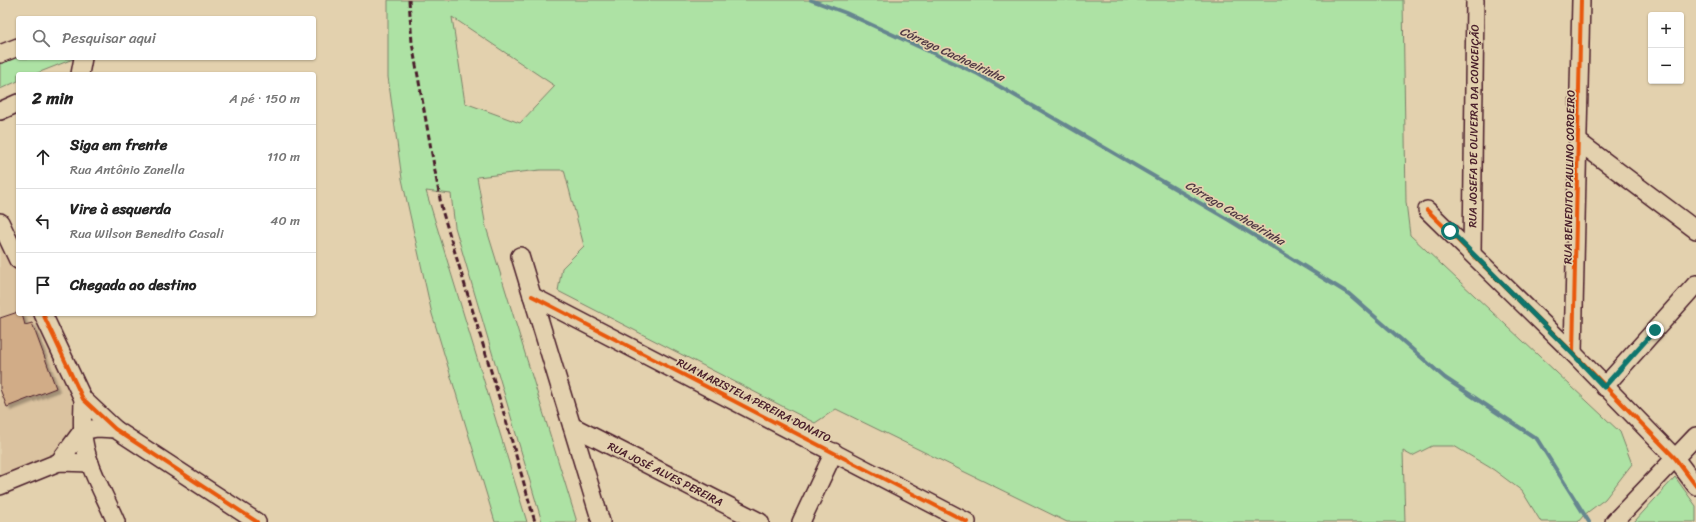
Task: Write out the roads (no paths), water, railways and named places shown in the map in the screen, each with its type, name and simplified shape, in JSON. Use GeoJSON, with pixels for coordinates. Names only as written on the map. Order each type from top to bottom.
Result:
{"type":"FeatureCollection","features":[{"type":"Feature","properties":{"kind":"street","name":"RUA JOSEFA DE OLIVEIRA DA CONCEIÇÃO"},"geometry":{"type":"LineString","coordinates":[[1472,253],[1475,0]]}},
{"type":"Feature","properties":{"kind":"street","name":"RUA BENEDITO PAULINO CORDEIRO"},"geometry":{"type":"LineString","coordinates":[[1573,354],[1579,142],[1581,0]]}},
{"type":"Feature","properties":{"kind":"street"},"geometry":{"type":"LineString","coordinates":[[0,54],[16,48]]}},
{"type":"Feature","properties":{"kind":"street"},"geometry":{"type":"LineString","coordinates":[[80,72],[83,60]]}},
{"type":"Feature","properties":{"kind":"street"},"geometry":{"type":"LineString","coordinates":[[0,111],[16,105]]}},
{"type":"Feature","properties":{"kind":"street"},"geometry":{"type":"LineString","coordinates":[[1579,142],[1696,230]]}},
{"type":"Feature","properties":{"kind":"street"},"geometry":{"type":"LineString","coordinates":[[1427,210],[1472,253],[1675,458],[1696,486]]}},
{"type":"Feature","properties":{"kind":"street"},"geometry":{"type":"LineString","coordinates":[[0,222],[16,256]]}},
{"type":"Feature","properties":{"kind":"street"},"geometry":{"type":"LineString","coordinates":[[520,256],[601,522]]}},
{"type":"Feature","properties":{"kind":"street"},"geometry":{"type":"LineString","coordinates":[[1604,387],[1696,284]]}},
{"type":"Feature","properties":{"kind":"street","name":"RUA MARISTELA PEREIRA DONATO"},"geometry":{"type":"LineString","coordinates":[[532,296],[967,522]]}},
{"type":"Feature","properties":{"kind":"street"},"geometry":{"type":"LineString","coordinates":[[44,316],[83,399],[115,429],[257,522]]}},
{"type":"Feature","properties":{"kind":"street"},"geometry":{"type":"LineString","coordinates":[[83,399],[82,431],[84,444],[90,463],[116,522]]}},
{"type":"Feature","properties":{"kind":"street","name":"RUA JOSÉ ALVES PEREIRA"},"geometry":{"type":"LineString","coordinates":[[572,426],[760,522]]}},
{"type":"Feature","properties":{"kind":"street"},"geometry":{"type":"LineString","coordinates":[[59,462],[82,431],[97,428],[115,429]]}},
{"type":"Feature","properties":{"kind":"street"},"geometry":{"type":"LineString","coordinates":[[1614,522],[1696,436]]}},
{"type":"Feature","properties":{"kind":"street"},"geometry":{"type":"LineString","coordinates":[[801,522],[834,452]]}},
{"type":"Feature","properties":{"kind":"street"},"geometry":{"type":"LineString","coordinates":[[0,486],[59,462],[90,463]]}},
{"type":"Feature","properties":{"kind":"waterway","name":"Córrego Cachoeirinha"},"geometry":{"type":"LineString","coordinates":[[811,0],[846,13],[978,74],[1229,220],[1349,294],[1445,378],[1537,439],[1589,522]]}},
{"type":"Feature","properties":{"kind":"railway"},"geometry":{"type":"LineString","coordinates":[[409,0],[412,43],[442,210],[505,417],[535,522]]}}]}
